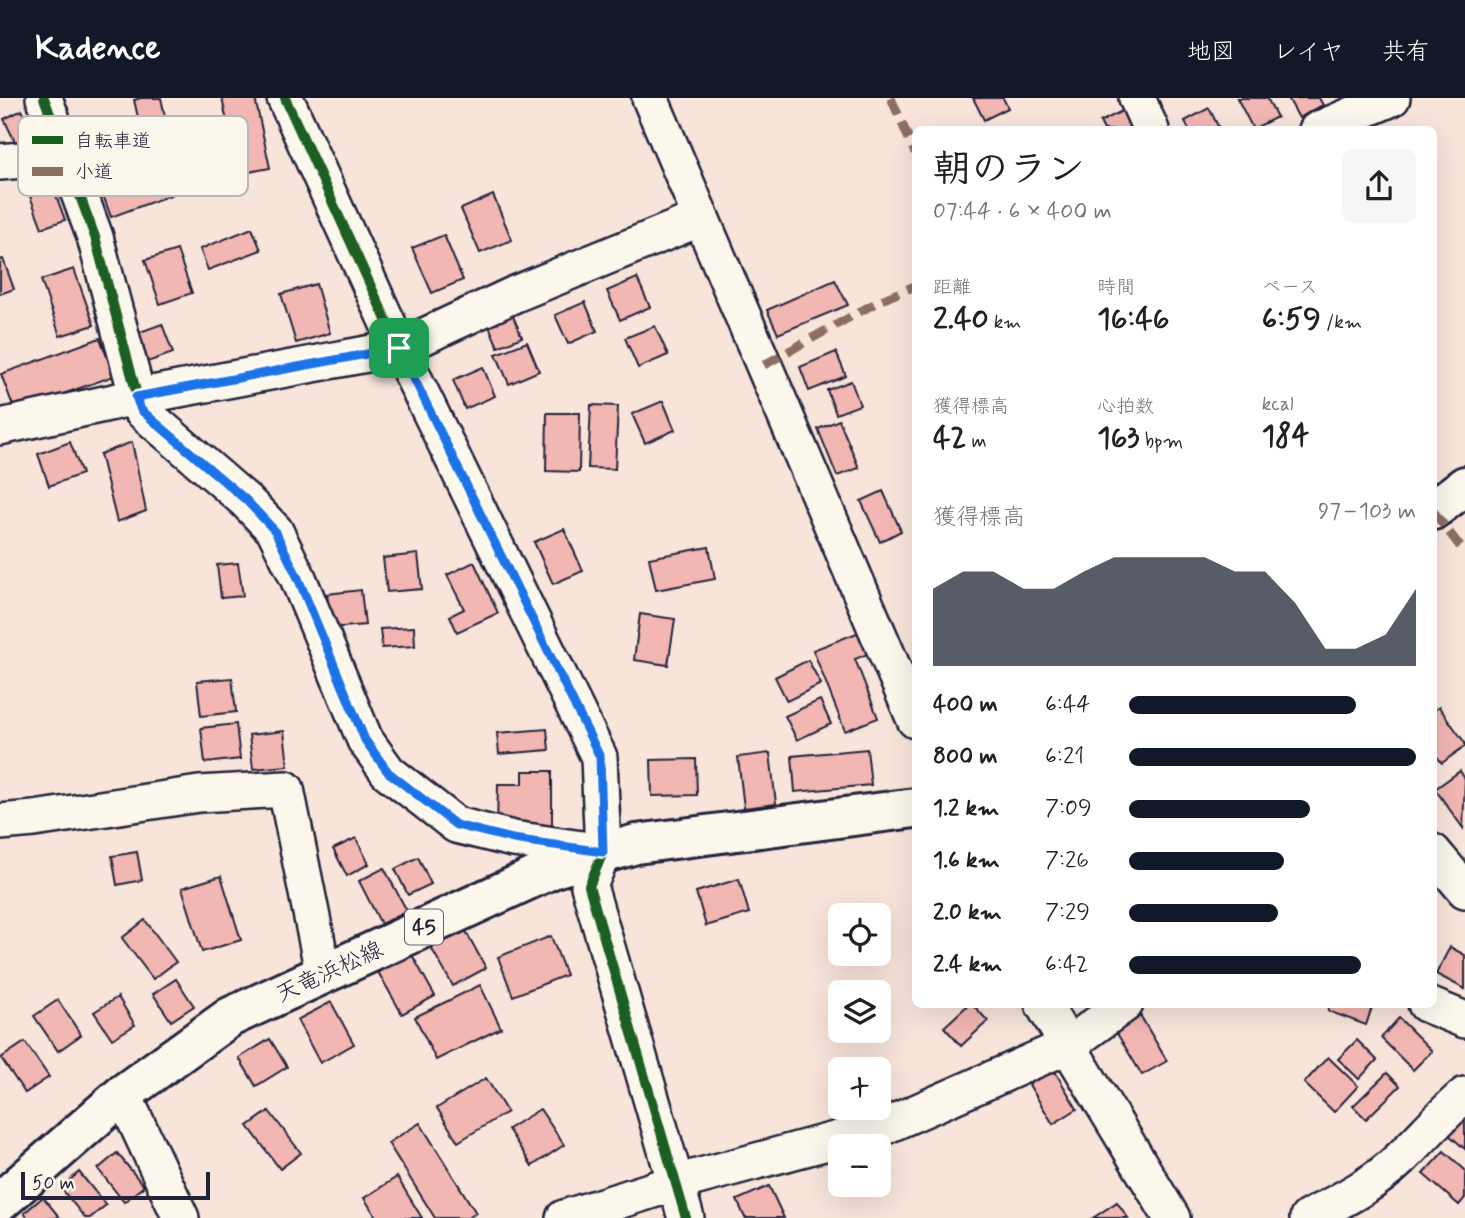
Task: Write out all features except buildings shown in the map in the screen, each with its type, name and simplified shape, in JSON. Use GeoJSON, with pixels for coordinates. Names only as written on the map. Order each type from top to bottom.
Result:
{"type":"FeatureCollection","features":[{"type":"Feature","properties":{"kind":"main road"},"geometry":{"type":"LineString","coordinates":[[1437,507],[1465,486]]}},
{"type":"Feature","properties":{"kind":"main road","name":"天竜浜松線"},"geometry":{"type":"LineString","coordinates":[[0,1202],[123,1094],[230,1017],[554,868],[636,844],[912,808]]}},
{"type":"Feature","properties":{"kind":"street"},"geometry":{"type":"LineString","coordinates":[[44,98],[50,116]]}},
{"type":"Feature","properties":{"kind":"street"},"geometry":{"type":"LineString","coordinates":[[285,98],[399,348],[600,757],[603,852],[589,886],[685,1218]]}},
{"type":"Feature","properties":{"kind":"street"},"geometry":{"type":"LineString","coordinates":[[650,98],[912,713]]}},
{"type":"Feature","properties":{"kind":"street"},"geometry":{"type":"LineString","coordinates":[[1137,98],[1149,126]]}},
{"type":"Feature","properties":{"kind":"street"},"geometry":{"type":"LineString","coordinates":[[1326,126],[1392,98]]}},
{"type":"Feature","properties":{"kind":"street"},"geometry":{"type":"LineString","coordinates":[[0,162],[18,160]]}},
{"type":"Feature","properties":{"kind":"street"},"geometry":{"type":"LineString","coordinates":[[79,196],[95,237],[141,410],[246,500],[275,531],[298,578],[365,740],[388,772],[456,825],[513,839],[603,852]]}},
{"type":"Feature","properties":{"kind":"street"},"geometry":{"type":"LineString","coordinates":[[0,427],[136,397],[399,348],[515,294],[701,218]]}},
{"type":"Feature","properties":{"kind":"street"},"geometry":{"type":"LineString","coordinates":[[0,822],[199,793],[286,789],[324,972]]}},
{"type":"Feature","properties":{"kind":"street"},"geometry":{"type":"LineString","coordinates":[[1437,857],[1465,890]]}},
{"type":"Feature","properties":{"kind":"street"},"geometry":{"type":"LineString","coordinates":[[1045,1008],[1171,1218]]}},
{"type":"Feature","properties":{"kind":"street"},"geometry":{"type":"LineString","coordinates":[[564,1218],[675,1183],[883,1127],[1067,1046],[1119,1008]]}},
{"type":"Feature","properties":{"kind":"street"},"geometry":{"type":"LineString","coordinates":[[1436,1008],[1465,1020]]}},
{"type":"Feature","properties":{"kind":"street"},"geometry":{"type":"LineString","coordinates":[[123,1094],[181,1218]]}},
{"type":"Feature","properties":{"kind":"street"},"geometry":{"type":"LineString","coordinates":[[1308,1218],[1354,1194],[1398,1161],[1444,1112],[1465,1095]]}},
{"type":"Feature","properties":{"kind":"marked path"},"geometry":{"type":"LineString","coordinates":[[891,98],[912,146]]}},
{"type":"Feature","properties":{"kind":"marked path"},"geometry":{"type":"LineString","coordinates":[[764,365],[881,300],[912,287]]}},
{"type":"Feature","properties":{"kind":"marked path"},"geometry":{"type":"LineString","coordinates":[[1437,516],[1465,553]]}},
{"type":"Feature","properties":{"kind":"cycle path"},"geometry":{"type":"LineString","coordinates":[[44,98],[51,116]]}},
{"type":"Feature","properties":{"kind":"cycle path"},"geometry":{"type":"LineString","coordinates":[[285,98],[399,348],[599,757],[603,852],[589,886],[686,1218]]}},
{"type":"Feature","properties":{"kind":"cycle path"},"geometry":{"type":"LineString","coordinates":[[80,196],[95,237],[141,410],[246,501],[275,531],[298,578],[365,740],[388,772],[456,825],[513,839],[603,852]]}},
{"type":"Feature","properties":{"kind":"route"},"geometry":{"type":"LineString","coordinates":[[399,348],[600,757],[603,852],[513,839],[456,825],[388,772],[365,740],[298,578],[275,531],[246,500],[141,410],[136,397],[399,348]]}}]}
